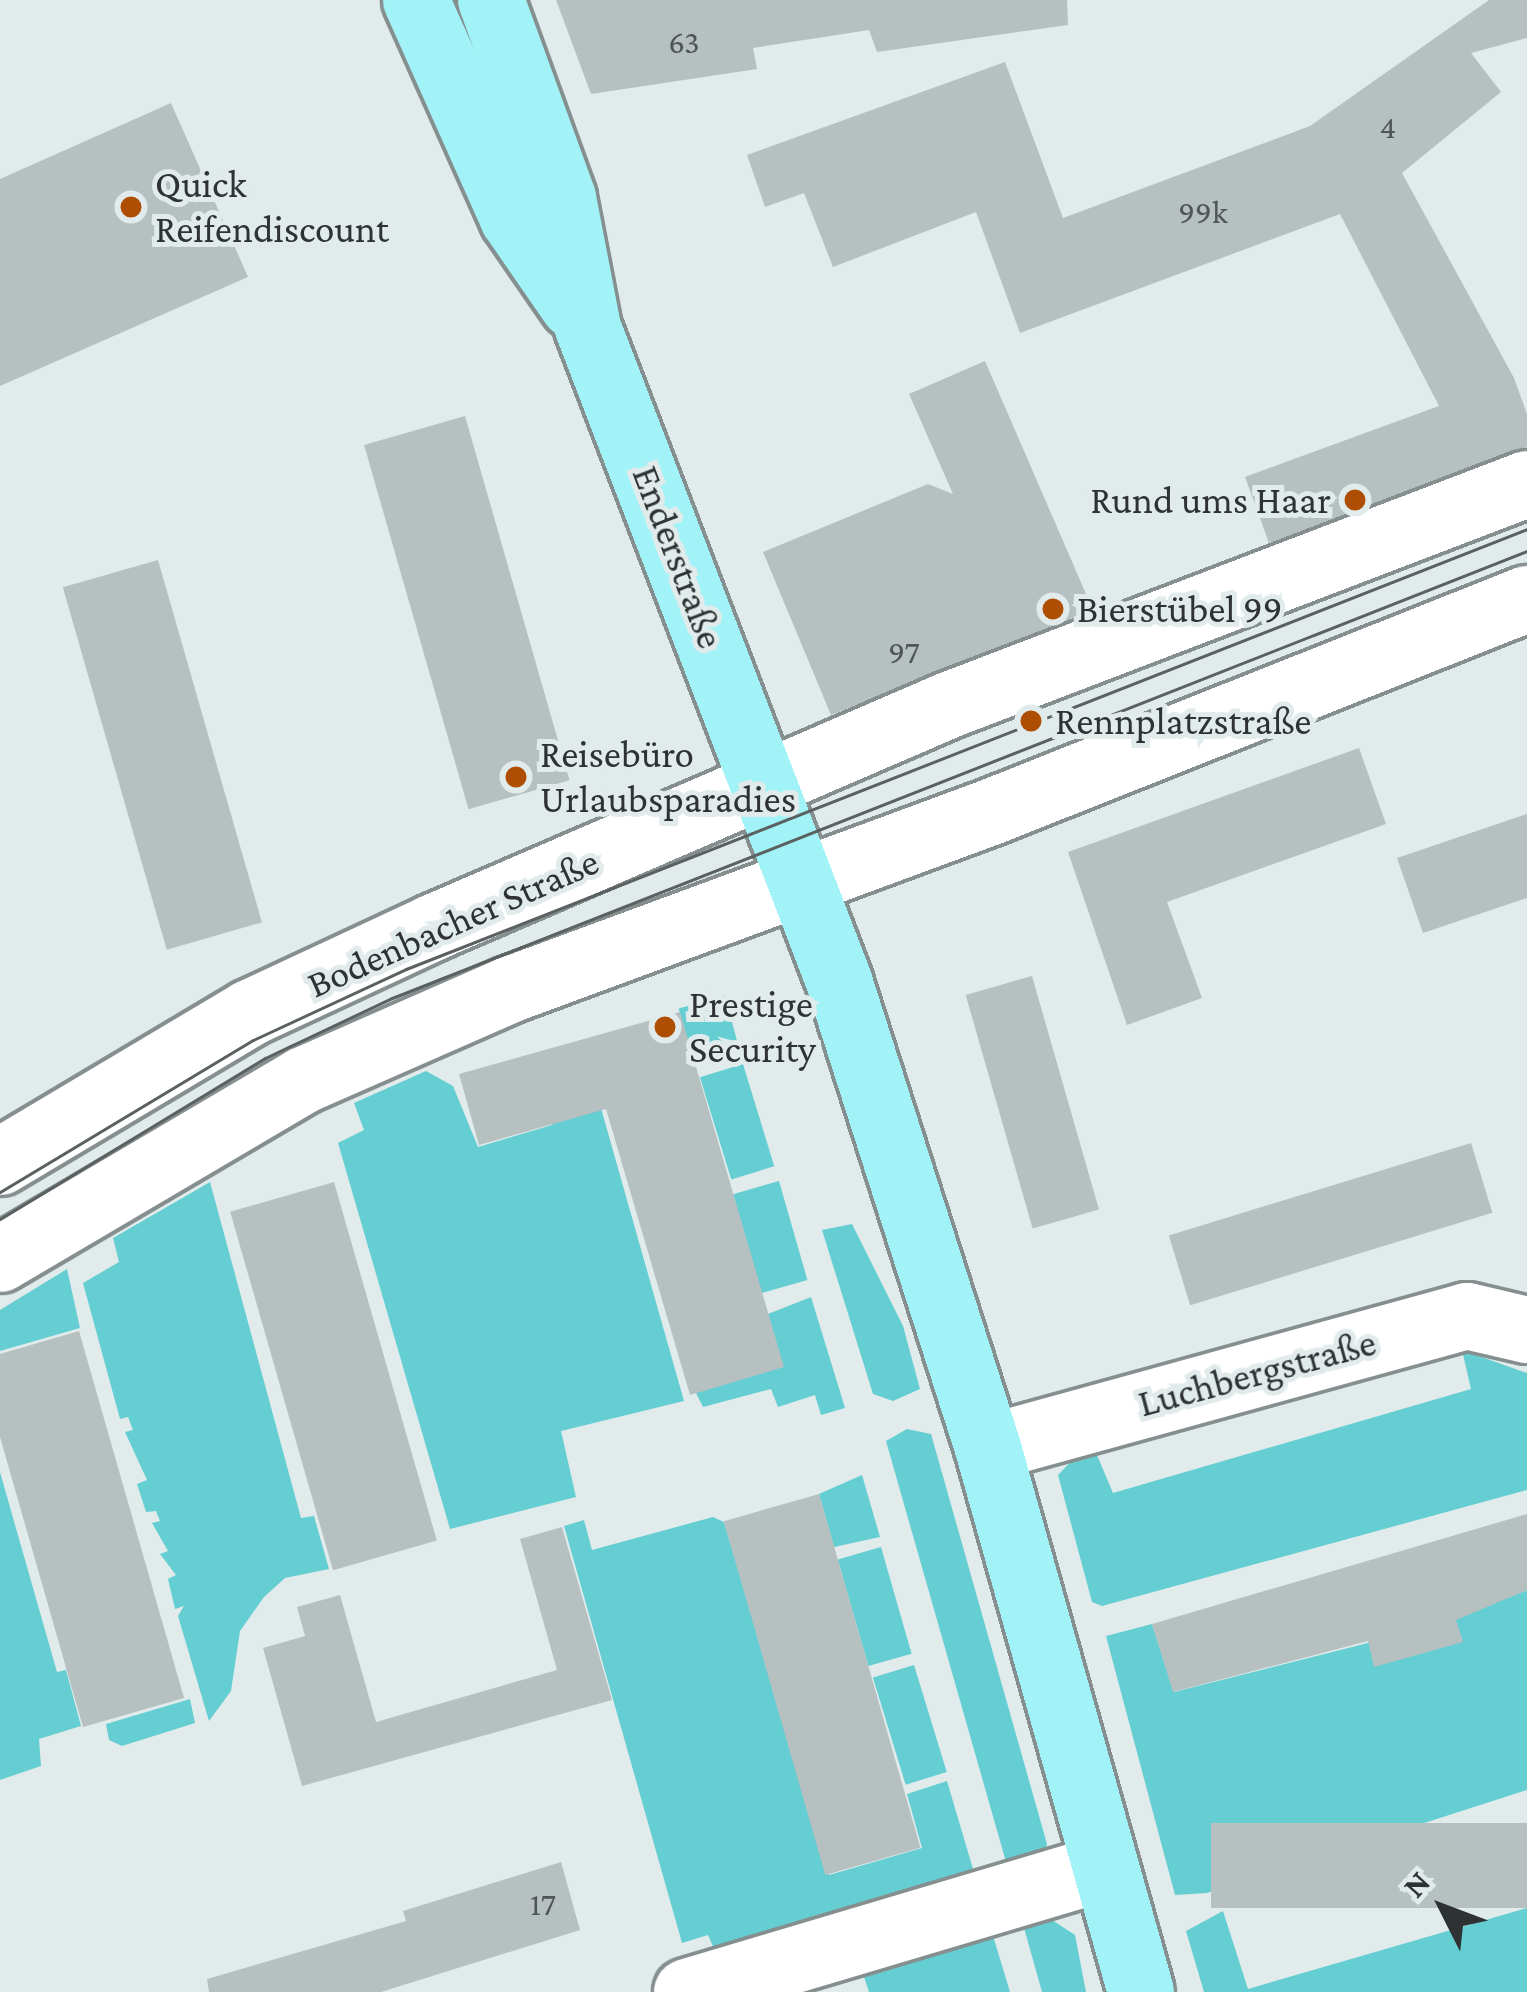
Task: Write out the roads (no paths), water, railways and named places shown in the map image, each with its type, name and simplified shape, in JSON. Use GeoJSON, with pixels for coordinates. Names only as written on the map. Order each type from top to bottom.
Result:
{"type":"FeatureCollection","features":[{"type":"Feature","properties":{"kind":"main road","name":"Enderstraße"},"geometry":{"type":"LineString","coordinates":[[416,0],[513,218],[588,328]]}},
{"type":"Feature","properties":{"kind":"main road","name":"Enderstraße"},"geometry":{"type":"LineString","coordinates":[[491,0],[563,198],[588,328],[767,786]]}},
{"type":"Feature","properties":{"kind":"main road"},"geometry":{"type":"LineString","coordinates":[[767,786],[803,879],[988,1448],[1142,1992]]}},
{"type":"Feature","properties":{"kind":"street","name":"Bodenbacher Straße"},"geometry":{"type":"LineString","coordinates":[[0,1162],[250,1013],[962,700],[1527,484]]}},
{"type":"Feature","properties":{"kind":"street"},"geometry":{"type":"LineString","coordinates":[[0,1259],[331,1068],[509,990],[1527,599]]}},
{"type":"Feature","properties":{"kind":"street","name":"Luchbergstraße"},"geometry":{"type":"LineString","coordinates":[[988,1448],[1467,1316],[1527,1330]]}},
{"type":"Feature","properties":{"kind":"street"},"geometry":{"type":"LineString","coordinates":[[687,1992],[1106,1867]]}},
{"type":"Feature","properties":{"kind":"tram line"},"geometry":{"type":"LineString","coordinates":[[0,1192],[253,1040],[406,969],[1527,529]]}},
{"type":"Feature","properties":{"kind":"tram line"},"geometry":{"type":"LineString","coordinates":[[0,1219],[265,1058],[392,998],[1527,551]]}},
{"type":"Feature","properties":{"kind":"place","name":"Quick Reifendiscount"},"geometry":{"type":"Point","coordinates":[131,207]}},
{"type":"Feature","properties":{"kind":"place","name":"Rund ums Haar"},"geometry":{"type":"Point","coordinates":[1355,500]}},
{"type":"Feature","properties":{"kind":"place","name":"Bierstübel 99"},"geometry":{"type":"Point","coordinates":[1053,609]}},
{"type":"Feature","properties":{"kind":"place","name":"Rennplatzstraße"},"geometry":{"type":"Point","coordinates":[1031,721]}},
{"type":"Feature","properties":{"kind":"place","name":"Reisebüro Urlaubsparadies"},"geometry":{"type":"Point","coordinates":[516,777]}},
{"type":"Feature","properties":{"kind":"place","name":"Prestige Security"},"geometry":{"type":"Point","coordinates":[665,1027]}}]}
